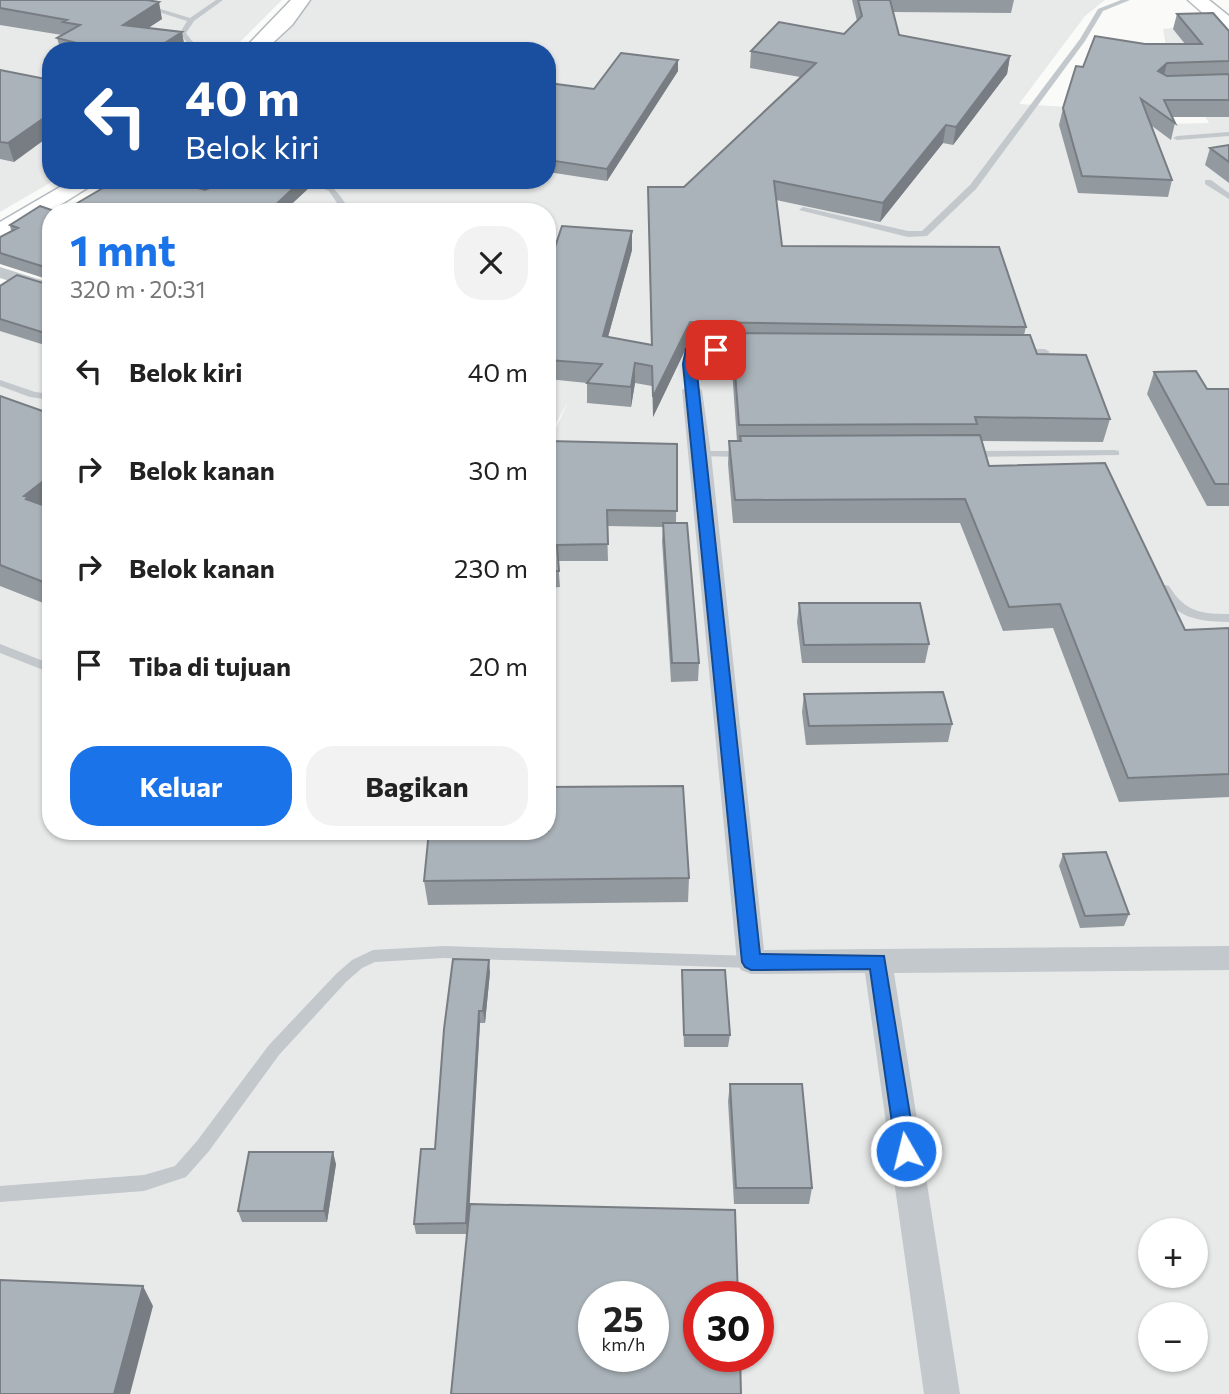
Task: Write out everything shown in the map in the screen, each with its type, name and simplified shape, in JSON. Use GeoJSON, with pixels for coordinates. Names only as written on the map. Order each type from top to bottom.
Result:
{"type":"FeatureCollection","features":[{"type":"Feature","properties":{"kind":"main road"},"geometry":{"type":"LineString","coordinates":[[262,42],[285,21],[301,0]]}},
{"type":"Feature","properties":{"kind":"main road"},"geometry":{"type":"LineString","coordinates":[[1197,0],[1229,26]]}},
{"type":"Feature","properties":{"kind":"main road"},"geometry":{"type":"LineString","coordinates":[[50,203],[74,189]]}},
{"type":"Feature","properties":{"kind":"main road"},"geometry":{"type":"LineString","coordinates":[[0,232],[42,207]]}},
{"type":"Feature","properties":{"kind":"street"},"geometry":{"type":"LineString","coordinates":[[0,272],[42,286]]}},
{"type":"Feature","properties":{"kind":"street"},"geometry":{"type":"LineString","coordinates":[[692,390],[701,454],[751,962],[1229,958]]}},
{"type":"Feature","properties":{"kind":"street"},"geometry":{"type":"LineString","coordinates":[[878,961],[942,1394]]}},
{"type":"Feature","properties":{"kind":"lane"},"geometry":{"type":"LineString","coordinates":[[124,0],[191,20]]}},
{"type":"Feature","properties":{"kind":"lane"},"geometry":{"type":"LineString","coordinates":[[190,42],[183,33],[191,20],[220,0]]}},
{"type":"Feature","properties":{"kind":"lane"},"geometry":{"type":"LineString","coordinates":[[803,210],[908,234],[923,233],[932,228],[981,177],[1083,40],[1100,10],[1126,0]]}},
{"type":"Feature","properties":{"kind":"lane"},"geometry":{"type":"LineString","coordinates":[[1177,138],[1229,134]]}},
{"type":"Feature","properties":{"kind":"lane"},"geometry":{"type":"LineString","coordinates":[[1208,182],[1229,197]]}},
{"type":"Feature","properties":{"kind":"lane"},"geometry":{"type":"LineString","coordinates":[[692,390],[690,351],[756,350]]}},
{"type":"Feature","properties":{"kind":"lane"},"geometry":{"type":"LineString","coordinates":[[1004,352],[1045,352]]}},
{"type":"Feature","properties":{"kind":"lane"},"geometry":{"type":"LineString","coordinates":[[0,383],[33,396],[42,396]]}},
{"type":"Feature","properties":{"kind":"lane"},"geometry":{"type":"LineString","coordinates":[[953,454],[1115,453]]}},
{"type":"Feature","properties":{"kind":"lane"},"geometry":{"type":"LineString","coordinates":[[701,454],[757,454]]}},
{"type":"Feature","properties":{"kind":"lane"},"geometry":{"type":"LineString","coordinates":[[1162,583],[1170,600],[1184,612],[1205,618],[1229,618]]}},
{"type":"Feature","properties":{"kind":"lane"},"geometry":{"type":"LineString","coordinates":[[0,648],[42,665]]}},
{"type":"Feature","properties":{"kind":"lane"},"geometry":{"type":"LineString","coordinates":[[0,1194],[144,1183],[180,1171],[203,1146],[274,1049],[341,978],[357,964],[373,956],[444,952],[751,962]]}},
{"type":"Feature","properties":{"kind":"shaded area"},"geometry":{"type":"Polygon","coordinates":[[[0,0],[282,0],[240,42],[42,42],[42,188],[0,212],[0,0]]]}},
{"type":"Feature","properties":{"kind":"shaded area"},"geometry":{"type":"Polygon","coordinates":[[[309,0],[1105,0],[1085,16],[1019,104],[1067,107],[1165,124],[1209,123],[1167,51],[1163,29],[1209,24],[1229,33],[1229,1394],[0,1394],[0,284],[42,296],[42,840],[556,840],[556,428],[568,402],[556,423],[556,203],[270,203],[267,189],[556,189],[556,42],[273,42],[309,0]]]}},
{"type":"Feature","properties":{"kind":"building"},"geometry":{"type":"Polygon","coordinates":[[[0,0],[147,0],[159,2],[123,25],[182,32],[166,42],[73,42],[57,38],[80,25],[63,22],[67,20],[0,8],[0,0]]]}},
{"type":"Feature","properties":{"kind":"building"},"geometry":{"type":"Polygon","coordinates":[[[858,0],[890,0],[899,35],[1010,56],[956,127],[946,125],[883,203],[774,181],[782,246],[999,247],[1026,327],[690,322],[653,397],[652,366],[635,363],[631,387],[587,383],[602,364],[556,361],[556,244],[562,226],[632,231],[603,336],[652,345],[648,187],[684,187],[816,63],[751,51],[779,22],[844,34],[862,16],[858,0]]]}},
{"type":"Feature","properties":{"kind":"building"},"geometry":{"type":"Polygon","coordinates":[[[1213,13],[1229,31],[1229,61],[1167,63],[1158,71],[1167,76],[1229,74],[1229,100],[1164,100],[1175,123],[1141,99],[1172,180],[1082,176],[1063,108],[1076,66],[1083,67],[1095,36],[1145,44],[1202,44],[1177,14],[1213,13]]]}},
{"type":"Feature","properties":{"kind":"building"},"geometry":{"type":"Polygon","coordinates":[[[621,53],[678,60],[607,169],[556,161],[556,84],[594,89],[621,53]]]}},
{"type":"Feature","properties":{"kind":"building"},"geometry":{"type":"Polygon","coordinates":[[[0,70],[42,78],[42,119],[8,143],[0,142],[0,70]]]}},
{"type":"Feature","properties":{"kind":"building"},"geometry":{"type":"Polygon","coordinates":[[[1229,145],[1229,162],[1210,148],[1229,145]]]}},
{"type":"Feature","properties":{"kind":"building"},"geometry":{"type":"Polygon","coordinates":[[[101,189],[292,189],[278,203],[77,203],[101,189]]]}},
{"type":"Feature","properties":{"kind":"building"},"geometry":{"type":"Polygon","coordinates":[[[42,207],[42,266],[0,253],[0,237],[18,228],[10,225],[42,207]]]}},
{"type":"Feature","properties":{"kind":"building"},"geometry":{"type":"Polygon","coordinates":[[[17,275],[42,283],[42,332],[0,319],[0,286],[17,275]]]}},
{"type":"Feature","properties":{"kind":"building"},"geometry":{"type":"Polygon","coordinates":[[[732,333],[1030,335],[1037,354],[1086,355],[1110,419],[975,417],[977,424],[739,425],[732,333]]]}},
{"type":"Feature","properties":{"kind":"building"},"geometry":{"type":"Polygon","coordinates":[[[1196,371],[1207,389],[1229,389],[1229,484],[1215,484],[1154,372],[1196,371]]]}},
{"type":"Feature","properties":{"kind":"building"},"geometry":{"type":"Polygon","coordinates":[[[0,396],[42,411],[42,482],[24,496],[42,505],[42,581],[0,565],[0,396]]]}},
{"type":"Feature","properties":{"kind":"building"},"geometry":{"type":"Polygon","coordinates":[[[980,435],[989,466],[1105,463],[1185,630],[1229,628],[1229,774],[1128,778],[1060,604],[1009,607],[965,499],[735,500],[729,441],[741,441],[740,436],[980,435]]]}},
{"type":"Feature","properties":{"kind":"building"},"geometry":{"type":"Polygon","coordinates":[[[556,441],[677,444],[677,511],[607,510],[608,544],[557,545],[559,571],[556,571],[556,441]]]}},
{"type":"Feature","properties":{"kind":"building"},"geometry":{"type":"Polygon","coordinates":[[[663,523],[687,523],[699,663],[672,663],[663,523]]]}},
{"type":"Feature","properties":{"kind":"building"},"geometry":{"type":"Polygon","coordinates":[[[799,603],[920,603],[929,644],[804,645],[799,603]]]}},
{"type":"Feature","properties":{"kind":"building"},"geometry":{"type":"Polygon","coordinates":[[[943,692],[952,724],[809,726],[804,694],[943,692]]]}},
{"type":"Feature","properties":{"kind":"building"},"geometry":{"type":"Polygon","coordinates":[[[683,786],[689,878],[424,881],[428,840],[556,840],[556,787],[683,786]]]}},
{"type":"Feature","properties":{"kind":"building"},"geometry":{"type":"Polygon","coordinates":[[[1106,852],[1129,914],[1085,916],[1063,854],[1106,852]]]}},
{"type":"Feature","properties":{"kind":"building"},"geometry":{"type":"Polygon","coordinates":[[[453,959],[489,960],[483,1011],[479,1011],[466,1223],[414,1224],[421,1149],[435,1149],[444,1029],[453,959]]]}},
{"type":"Feature","properties":{"kind":"building"},"geometry":{"type":"Polygon","coordinates":[[[682,970],[725,970],[730,1035],[684,1035],[682,970]]]}},
{"type":"Feature","properties":{"kind":"building"},"geometry":{"type":"Polygon","coordinates":[[[730,1084],[802,1084],[812,1188],[736,1188],[730,1084]]]}},
{"type":"Feature","properties":{"kind":"building"},"geometry":{"type":"Polygon","coordinates":[[[249,1152],[333,1152],[324,1211],[238,1211],[249,1152]]]}},
{"type":"Feature","properties":{"kind":"building"},"geometry":{"type":"Polygon","coordinates":[[[470,1204],[735,1210],[737,1281],[683,1281],[683,1372],[740,1372],[741,1394],[451,1394],[470,1204]]]}},
{"type":"Feature","properties":{"kind":"building"},"geometry":{"type":"Polygon","coordinates":[[[0,1280],[143,1286],[114,1394],[0,1394],[0,1280]]]}},
{"type":"Feature","properties":{"kind":"route"},"geometry":{"type":"LineString","coordinates":[[716,350],[690,351],[689,355],[704,481],[751,962],[878,961],[906,1151]]}}]}
